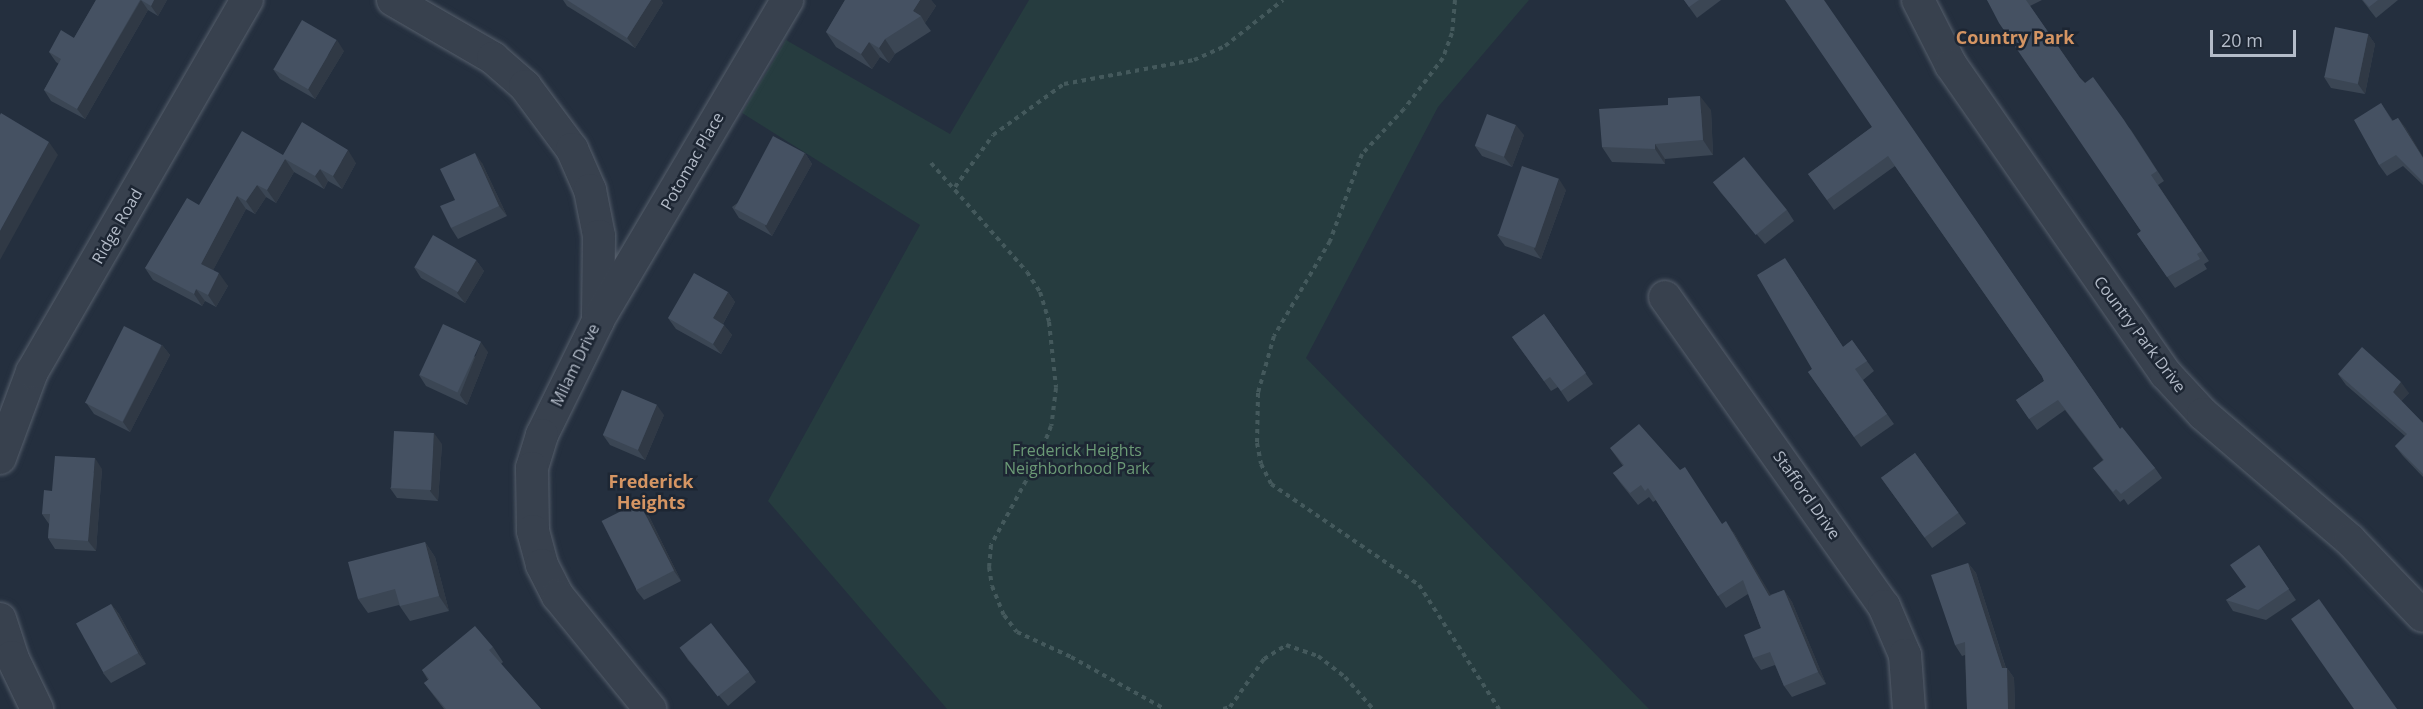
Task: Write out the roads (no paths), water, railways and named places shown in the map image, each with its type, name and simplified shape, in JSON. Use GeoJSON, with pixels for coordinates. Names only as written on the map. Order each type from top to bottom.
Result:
{"type":"FeatureCollection","features":[{"type":"Feature","properties":{"kind":"street","name":"Ridge Road"},"geometry":{"type":"LineString","coordinates":[[0,458],[32,372],[247,0]]}},
{"type":"Feature","properties":{"kind":"street","name":"Milam Drive"},"geometry":{"type":"LineString","coordinates":[[393,0],[493,58],[525,86],[554,121],[590,190],[599,236],[598,321],[542,435],[532,468],[533,531],[542,565],[558,596],[650,709]]}},
{"type":"Feature","properties":{"kind":"street","name":"Potomac Place"},"geometry":{"type":"LineString","coordinates":[[598,321],[787,0]]}},
{"type":"Feature","properties":{"kind":"street","name":"Country Park Drive"},"geometry":{"type":"LineString","coordinates":[[1918,0],[1951,64],[2166,374],[2203,414],[2350,540],[2423,616]]}},
{"type":"Feature","properties":{"kind":"street","name":"Stafford Drive"},"geometry":{"type":"LineString","coordinates":[[1665,297],[1884,606],[1905,655],[1909,709]]}},
{"type":"Feature","properties":{"kind":"street"},"geometry":{"type":"LineString","coordinates":[[0,619],[12,657],[37,709]]}},
{"type":"Feature","properties":{"kind":"district","name":"Country Park"},"geometry":{"type":"Point","coordinates":[2015,37]}},
{"type":"Feature","properties":{"kind":"district","name":"Frederick Heights"},"geometry":{"type":"Point","coordinates":[651,492]}},
{"type":"Feature","properties":{"kind":"park label","name":"Frederick Heights Neighborhood Park"},"geometry":{"type":"Point","coordinates":[1077,459]}}]}
